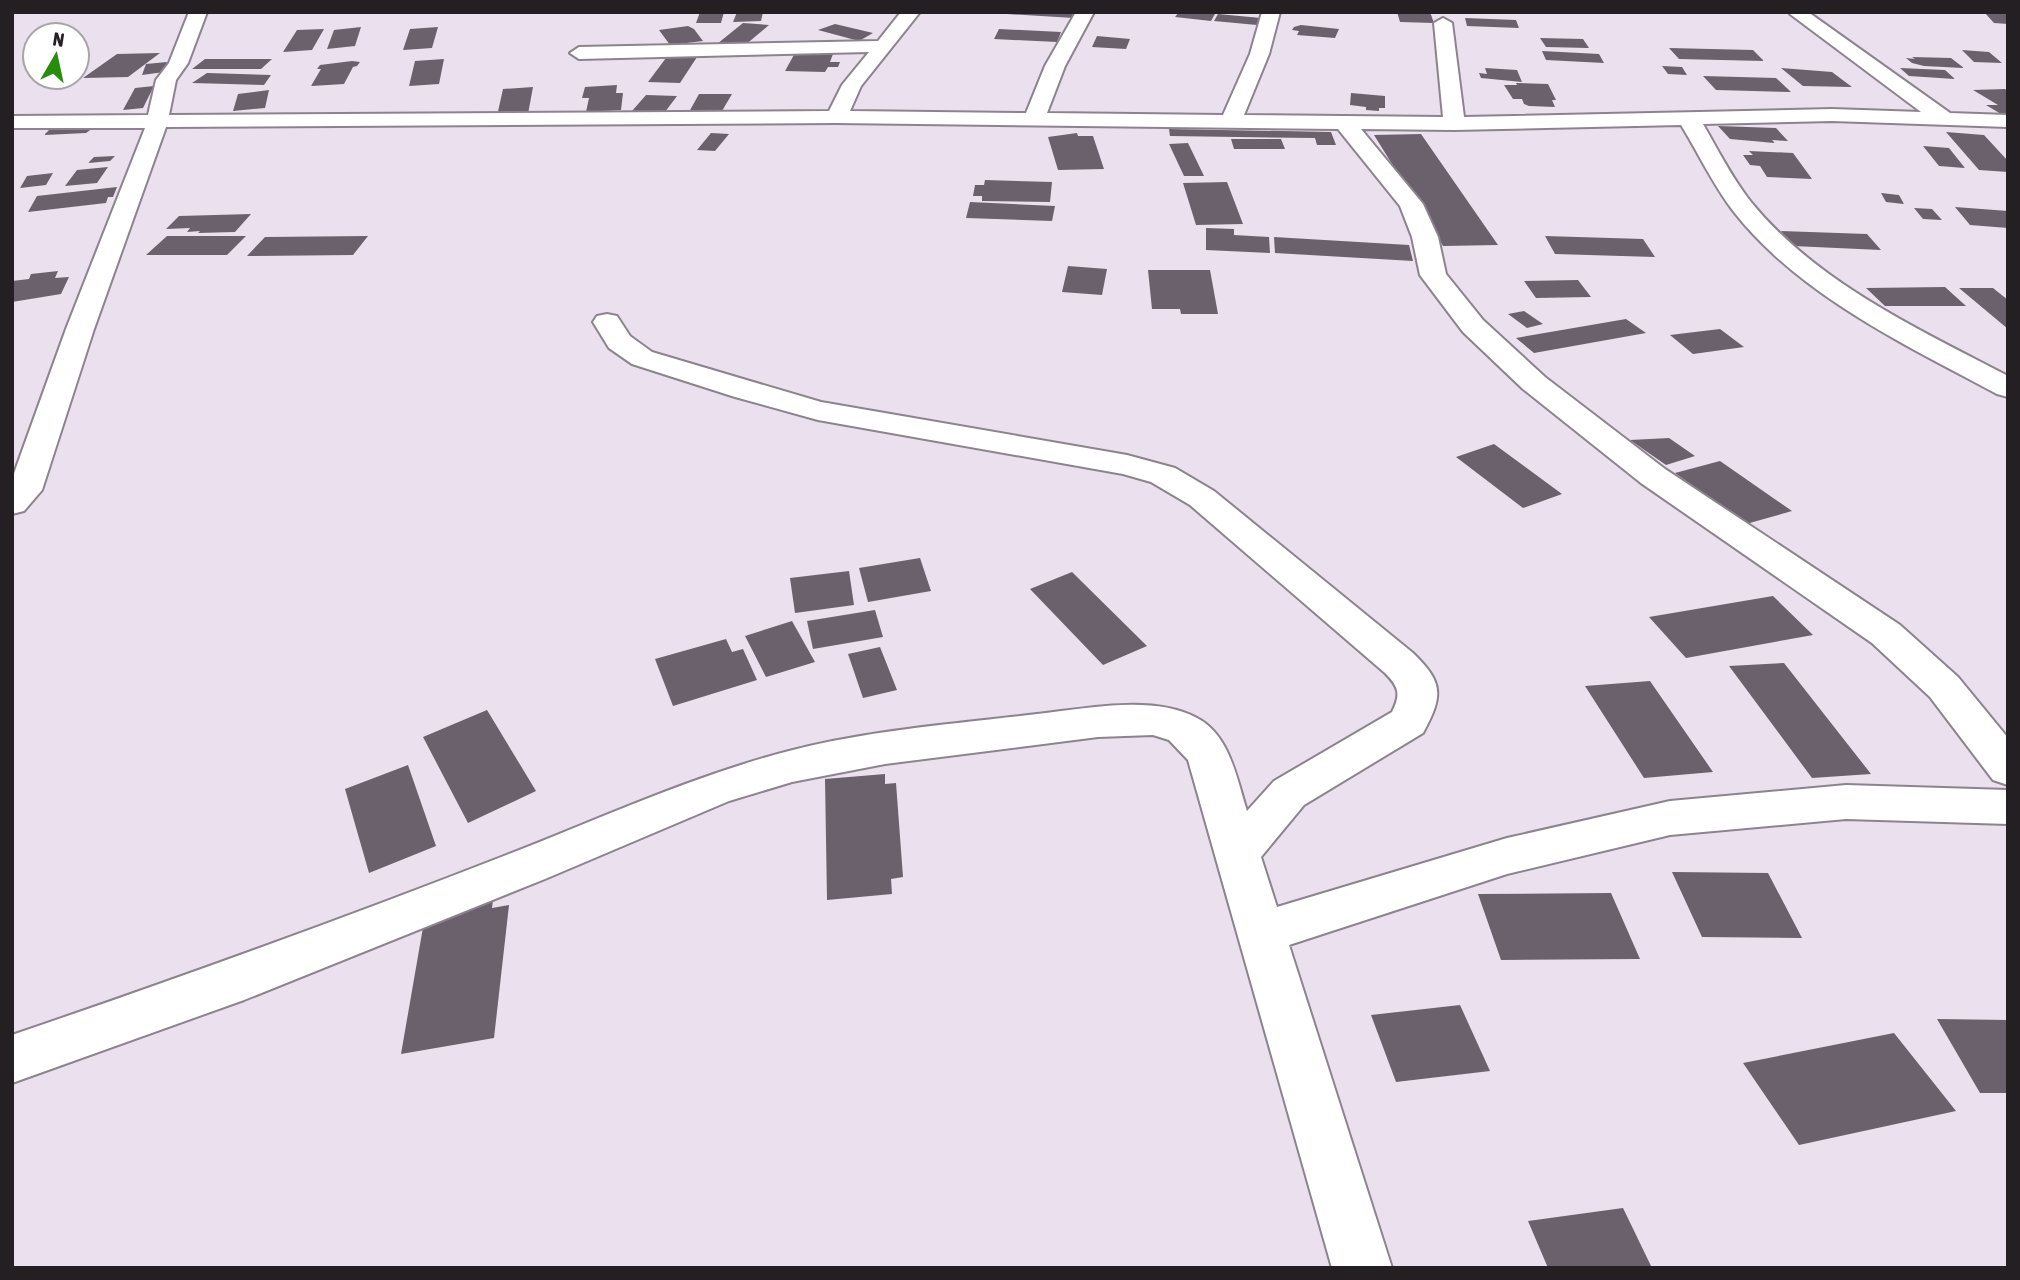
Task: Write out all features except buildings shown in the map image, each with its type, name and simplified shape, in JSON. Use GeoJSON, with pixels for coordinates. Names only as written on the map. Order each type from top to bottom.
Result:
{"type":"FeatureCollection","features":[{"type":"Feature","properties":{"kind":"street"},"geometry":{"type":"LineString","coordinates":[[12,504],[25,490],[80,329],[157,123],[166,80],[178,64],[198,12]]}},
{"type":"Feature","properties":{"kind":"street"},"geometry":{"type":"LineString","coordinates":[[836,117],[852,85],[911,12]]}},
{"type":"Feature","properties":{"kind":"street"},"geometry":{"type":"LineString","coordinates":[[1034,120],[1055,66],[1085,12]]}},
{"type":"Feature","properties":{"kind":"street"},"geometry":{"type":"LineString","coordinates":[[1231,122],[1242,89],[1268,31],[1271,12]]}},
{"type":"Feature","properties":{"kind":"street"},"geometry":{"type":"LineString","coordinates":[[1799,14],[1945,119]]}},
{"type":"Feature","properties":{"kind":"street"},"geometry":{"type":"LineString","coordinates":[[1443,23],[1454,124]]}},
{"type":"Feature","properties":{"kind":"street"},"geometry":{"type":"LineString","coordinates":[[579,52],[884,46]]}},
{"type":"Feature","properties":{"kind":"street"},"geometry":{"type":"LineString","coordinates":[[12,122],[836,117],[1454,124],[1832,116],[2008,121]]}},
{"type":"Feature","properties":{"kind":"street"},"geometry":{"type":"LineString","coordinates":[[1688,118],[1742,207],[1773,240],[1857,301],[1926,344],[2008,388]]}},
{"type":"Feature","properties":{"kind":"street"},"geometry":{"type":"LineString","coordinates":[[1344,123],[1411,204],[1425,237],[1433,275],[1473,326],[1534,383],[1653,476],[1886,634],[1944,687],[2008,769]]}},
{"type":"Feature","properties":{"kind":"street"},"geometry":{"type":"LineString","coordinates":[[607,322],[619,342],[642,358],[818,411],[1127,465],[1163,475],[1202,498],[1399,663],[1416,680],[1419,698],[1408,722],[1289,793],[1237,853]]}},
{"type":"Feature","properties":{"kind":"street"},"geometry":{"type":"LineString","coordinates":[[12,1059],[315,950],[529,866],[716,788],[792,766],[885,748],[1098,722],[1153,720],[1184,729],[1207,753],[1362,1268]]}},
{"type":"Feature","properties":{"kind":"street"},"geometry":{"type":"LineString","coordinates":[[1261,933],[1507,856],[1671,818],[1846,802],[2008,807]]}}]}
